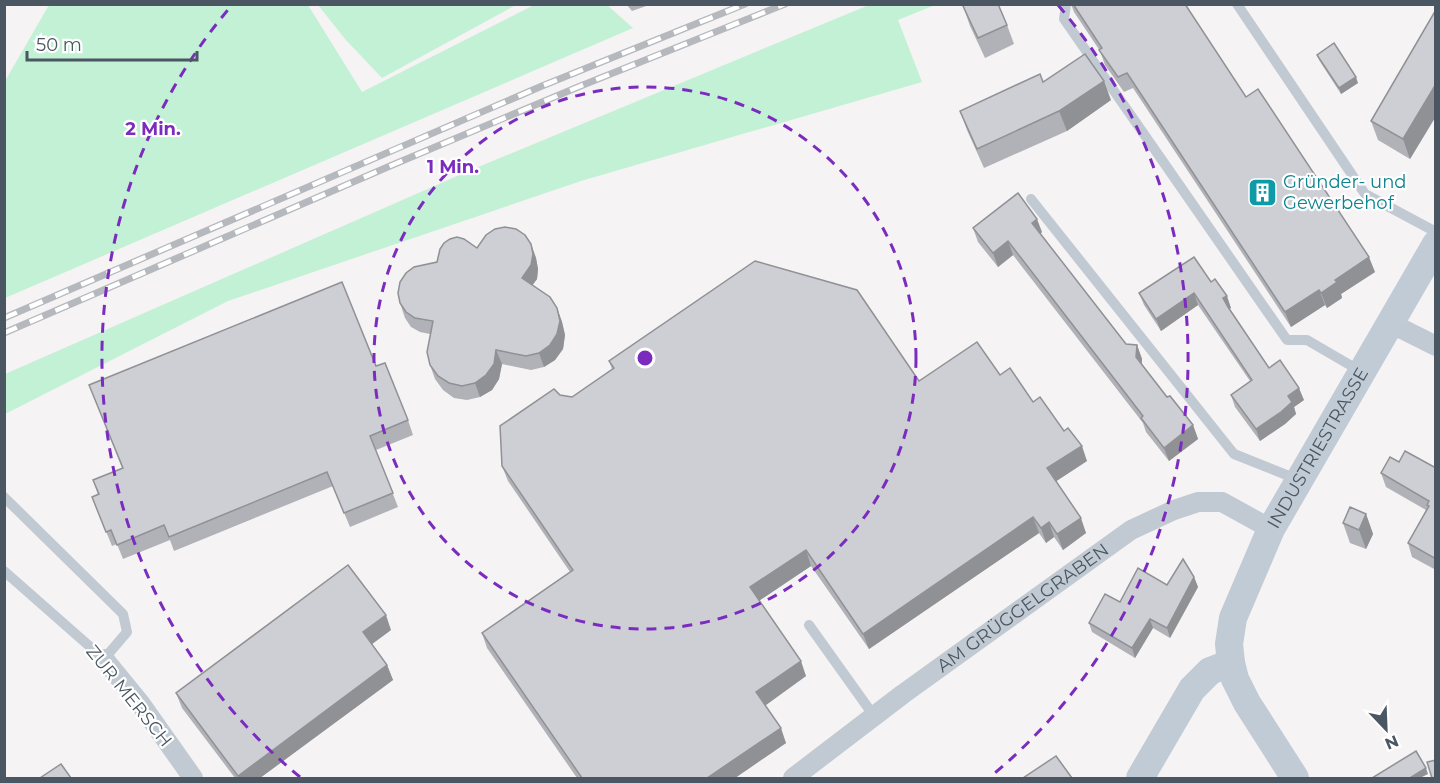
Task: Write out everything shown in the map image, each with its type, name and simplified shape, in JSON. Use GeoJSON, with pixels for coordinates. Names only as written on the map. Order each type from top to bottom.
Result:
{"type":"FeatureCollection","features":[{"type":"Feature","properties":{"kind":"main road","name":"INDUSTRIESTRASSE"},"geometry":{"type":"LineString","coordinates":[[1230,663],[1229,644],[1233,618],[1271,529],[1436,244]]}},
{"type":"Feature","properties":{"kind":"main road"},"geometry":{"type":"LineString","coordinates":[[1140,778],[1192,689],[1210,671],[1230,663],[1247,703],[1295,778]]}},
{"type":"Feature","properties":{"kind":"street"},"geometry":{"type":"LineString","coordinates":[[1390,323],[1436,346]]}},
{"type":"Feature","properties":{"kind":"street","name":"AM GRÜGGELGRABEN"},"geometry":{"type":"LineString","coordinates":[[793,778],[874,716],[1131,530],[1174,510],[1198,502],[1222,502],[1271,529]]}},
{"type":"Feature","properties":{"kind":"street","name":"ZUR MERSCH"},"geometry":{"type":"LineString","coordinates":[[104,659],[140,704],[193,778]]}},
{"type":"Feature","properties":{"kind":"lane"},"geometry":{"type":"LineString","coordinates":[[1066,4],[1064,19],[1287,340],[1307,340],[1362,372]]}},
{"type":"Feature","properties":{"kind":"lane"},"geometry":{"type":"LineString","coordinates":[[1237,4],[1365,194],[1436,232]]}},
{"type":"Feature","properties":{"kind":"lane"},"geometry":{"type":"LineString","coordinates":[[1032,199],[1234,454],[1300,480]]}},
{"type":"Feature","properties":{"kind":"lane"},"geometry":{"type":"LineString","coordinates":[[4,497],[123,614],[127,632],[104,659]]}},
{"type":"Feature","properties":{"kind":"lane","name":"ZUR MERSCH"},"geometry":{"type":"LineString","coordinates":[[4,571],[104,659]]}},
{"type":"Feature","properties":{"kind":"lane"},"geometry":{"type":"LineString","coordinates":[[809,625],[874,716]]}},
{"type":"Feature","properties":{"kind":"green space"},"geometry":{"type":"Polygon","coordinates":[[[49,5],[308,5],[362,92],[534,5],[607,5],[633,28],[5,298],[5,81],[49,5]]]}},
{"type":"Feature","properties":{"kind":"green space"},"geometry":{"type":"Polygon","coordinates":[[[318,5],[516,5],[382,78],[345,39],[318,5]]]}},
{"type":"Feature","properties":{"kind":"green space"},"geometry":{"type":"Polygon","coordinates":[[[869,5],[935,5],[898,20],[922,82],[581,181],[228,301],[5,414],[5,374],[471,170],[869,5]]]}},
{"type":"Feature","properties":{"kind":"building"},"geometry":{"type":"Polygon","coordinates":[[[966,4],[998,4],[1007,25],[978,38],[963,6],[966,4]]]}},
{"type":"Feature","properties":{"kind":"building","name":"Gründer- und Gewerbehof"},"geometry":{"type":"Polygon","coordinates":[[[1073,4],[1185,4],[1246,97],[1258,89],[1369,257],[1335,280],[1337,282],[1321,293],[1319,290],[1285,312],[1127,73],[1118,77],[1099,50],[1102,48],[1073,4]]]}},
{"type":"Feature","properties":{"kind":"building"},"geometry":{"type":"Polygon","coordinates":[[[1434,13],[1436,14],[1436,84],[1403,139],[1371,121],[1434,13]]]}},
{"type":"Feature","properties":{"kind":"building"},"geometry":{"type":"Polygon","coordinates":[[[1334,43],[1356,77],[1339,88],[1317,55],[1334,43]]]}},
{"type":"Feature","properties":{"kind":"building"},"geometry":{"type":"Polygon","coordinates":[[[1085,54],[1104,81],[1059,111],[977,149],[960,111],[1040,74],[1043,82],[1085,54]]]}},
{"type":"Feature","properties":{"kind":"building"},"geometry":{"type":"Polygon","coordinates":[[[1018,193],[1037,219],[1032,223],[1126,344],[1137,345],[1136,357],[1167,397],[1170,396],[1193,425],[1164,448],[1141,418],[1143,416],[1008,241],[993,253],[973,228],[1018,193]]]}},
{"type":"Feature","properties":{"kind":"building"},"geometry":{"type":"Polygon","coordinates":[[[505,227],[516,229],[525,235],[531,244],[533,254],[531,265],[522,278],[550,297],[557,308],[560,321],[557,334],[550,345],[539,353],[526,356],[496,350],[494,364],[486,375],[475,383],[462,386],[449,383],[438,376],[430,365],[427,352],[433,321],[415,318],[406,312],[400,303],[398,293],[400,282],[414,267],[437,262],[440,249],[450,239],[457,237],[464,239],[477,248],[486,235],[495,229],[505,227]]]}},
{"type":"Feature","properties":{"kind":"building"},"geometry":{"type":"Polygon","coordinates":[[[1194,257],[1211,282],[1215,279],[1227,296],[1223,298],[1228,307],[1269,368],[1280,360],[1299,388],[1288,396],[1292,402],[1256,429],[1231,395],[1252,380],[1194,293],[1156,319],[1139,293],[1194,257]]]}},
{"type":"Feature","properties":{"kind":"building"},"geometry":{"type":"Polygon","coordinates":[[[755,261],[857,290],[919,381],[977,342],[1000,375],[1010,368],[1033,402],[1040,397],[1064,431],[1068,428],[1082,446],[1047,468],[1081,518],[1057,534],[1049,522],[1041,528],[1033,517],[863,634],[806,550],[750,587],[801,661],[756,692],[781,728],[707,778],[582,778],[482,633],[573,570],[502,466],[500,426],[554,389],[560,395],[572,397],[614,368],[609,361],[755,261]]]}},
{"type":"Feature","properties":{"kind":"building"},"geometry":{"type":"Polygon","coordinates":[[[342,282],[376,366],[385,363],[408,420],[370,436],[393,493],[344,513],[327,472],[169,537],[164,525],[117,545],[111,530],[106,532],[92,497],[99,494],[93,480],[123,468],[89,385],[342,282]]]}},
{"type":"Feature","properties":{"kind":"building"},"geometry":{"type":"Polygon","coordinates":[[[1405,451],[1436,468],[1436,559],[1408,543],[1429,506],[1427,505],[1429,501],[1381,473],[1390,457],[1399,462],[1405,451]]]}},
{"type":"Feature","properties":{"kind":"building"},"geometry":{"type":"Polygon","coordinates":[[[1350,507],[1366,514],[1359,530],[1343,523],[1350,507]]]}},
{"type":"Feature","properties":{"kind":"building"},"geometry":{"type":"Polygon","coordinates":[[[1183,559],[1194,577],[1167,628],[1150,619],[1132,648],[1089,623],[1105,594],[1120,602],[1138,568],[1167,585],[1183,559]]]}},
{"type":"Feature","properties":{"kind":"building"},"geometry":{"type":"Polygon","coordinates":[[[348,565],[386,615],[363,632],[387,665],[238,776],[176,693],[348,565]]]}},
{"type":"Feature","properties":{"kind":"building"},"geometry":{"type":"Polygon","coordinates":[[[1416,751],[1426,768],[1410,778],[1372,778],[1416,751]]]}},
{"type":"Feature","properties":{"kind":"building"},"geometry":{"type":"Polygon","coordinates":[[[1056,756],[1072,778],[1023,778],[1056,756]]]}},
{"type":"Feature","properties":{"kind":"building"},"geometry":{"type":"Polygon","coordinates":[[[1436,760],[1436,778],[1432,778],[1427,762],[1436,760]]]}},
{"type":"Feature","properties":{"kind":"building"},"geometry":{"type":"Polygon","coordinates":[[[61,764],[71,778],[40,778],[61,764]]]}},
{"type":"Feature","properties":{"kind":"railway"},"geometry":{"type":"LineString","coordinates":[[4,318],[542,86],[745,4]]}},
{"type":"Feature","properties":{"kind":"railway"},"geometry":{"type":"LineString","coordinates":[[4,333],[390,166],[785,4]]}},
{"type":"Feature","properties":{"kind":"place","name":"Gründer- und Gewerbehof"},"geometry":{"type":"Point","coordinates":[1262,192]}}]}
